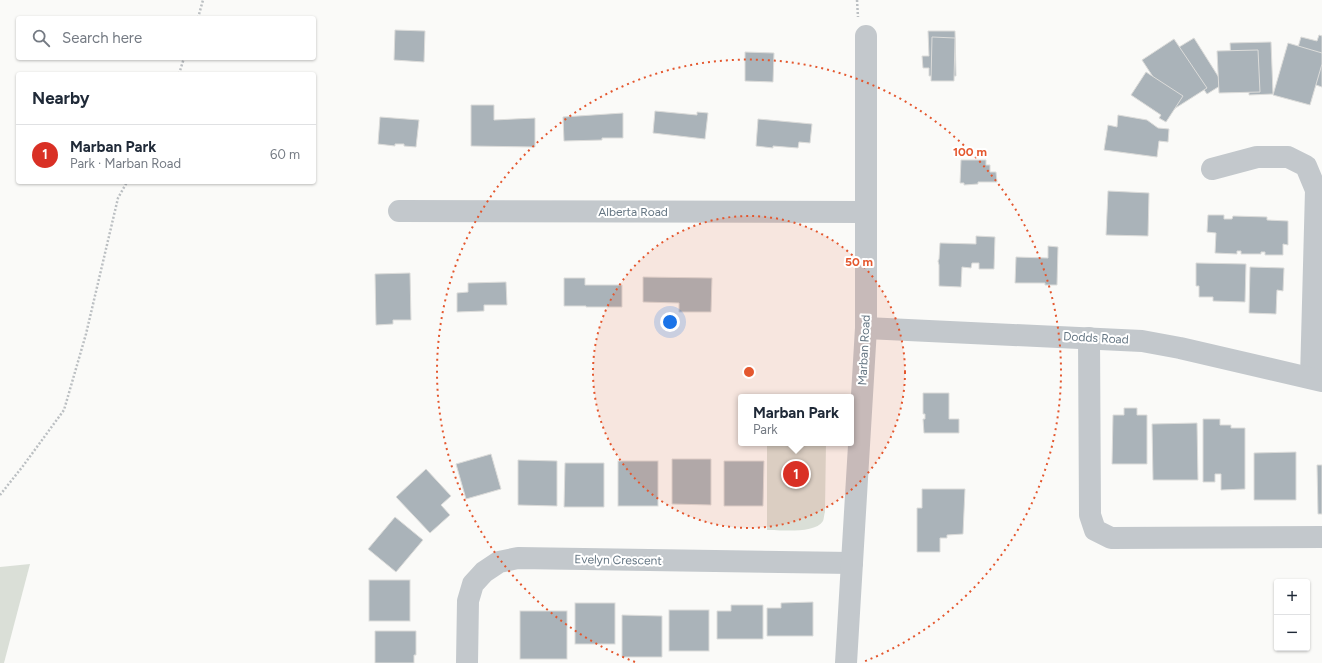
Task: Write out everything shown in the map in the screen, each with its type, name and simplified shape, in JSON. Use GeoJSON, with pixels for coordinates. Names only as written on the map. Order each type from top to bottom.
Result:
{"type":"FeatureCollection","features":[{"type":"Feature","properties":{"kind":"street","name":"Marban Road"},"geometry":{"type":"LineString","coordinates":[[846,663],[866,328],[866,36]]}},
{"type":"Feature","properties":{"kind":"street"},"geometry":{"type":"LineString","coordinates":[[1212,168],[1257,157],[1288,157],[1306,166],[1316,190],[1317,379]]}},
{"type":"Feature","properties":{"kind":"street","name":"Alberta Road"},"geometry":{"type":"LineString","coordinates":[[399,211],[866,212]]}},
{"type":"Feature","properties":{"kind":"street","name":"Dodds Road"},"geometry":{"type":"LineString","coordinates":[[866,328],[1142,341],[1180,348],[1317,379]]}},
{"type":"Feature","properties":{"kind":"street"},"geometry":{"type":"LineString","coordinates":[[1089,338],[1090,515],[1095,530],[1111,538],[1322,537]]}},
{"type":"Feature","properties":{"kind":"street","name":"Evelyn Crescent"},"geometry":{"type":"LineString","coordinates":[[467,663],[468,601],[473,584],[484,572],[499,562],[518,558],[852,563]]}},
{"type":"Feature","properties":{"kind":"path"},"geometry":{"type":"LineString","coordinates":[[199,16],[203,0]]}},
{"type":"Feature","properties":{"kind":"path"},"geometry":{"type":"LineString","coordinates":[[180,72],[183,60]]}},
{"type":"Feature","properties":{"kind":"path"},"geometry":{"type":"LineString","coordinates":[[0,495],[64,410],[86,334],[118,198],[126,184]]}},
{"type":"Feature","properties":{"kind":"shaded area"},"geometry":{"type":"Polygon","coordinates":[[[767,446],[826,446],[825,512],[823,521],[813,528],[805,530],[767,530],[767,446]]]}},
{"type":"Feature","properties":{"kind":"shaded area"},"geometry":{"type":"Polygon","coordinates":[[[30,564],[4,663],[0,663],[0,567],[30,564]]]}},
{"type":"Feature","properties":{"kind":"building"},"geometry":{"type":"Polygon","coordinates":[[[395,30],[425,31],[424,62],[394,60],[395,30]]]}},
{"type":"Feature","properties":{"kind":"building"},"geometry":{"type":"Polygon","coordinates":[[[928,31],[955,31],[956,76],[929,76],[929,68],[923,68],[922,56],[929,56],[928,31]]]}},
{"type":"Feature","properties":{"kind":"building"},"geometry":{"type":"Polygon","coordinates":[[[1319,35],[1322,36],[1322,87],[1310,83],[1307,95],[1286,89],[1301,37],[1317,41],[1319,35]]]}},
{"type":"Feature","properties":{"kind":"building"},"geometry":{"type":"Polygon","coordinates":[[[932,37],[955,38],[954,81],[931,81],[932,37]]]}},
{"type":"Feature","properties":{"kind":"building"},"geometry":{"type":"Polygon","coordinates":[[[1194,38],[1223,84],[1207,94],[1202,87],[1194,92],[1187,91],[1179,79],[1176,81],[1161,58],[1194,38]]]}},
{"type":"Feature","properties":{"kind":"building"},"geometry":{"type":"Polygon","coordinates":[[[1174,39],[1207,88],[1174,109],[1142,60],[1174,39]]]}},
{"type":"Feature","properties":{"kind":"building"},"geometry":{"type":"Polygon","coordinates":[[[1271,42],[1273,94],[1249,95],[1249,85],[1232,85],[1230,43],[1271,42]]]}},
{"type":"Feature","properties":{"kind":"building"},"geometry":{"type":"Polygon","coordinates":[[[1288,43],[1322,53],[1322,64],[1310,105],[1273,95],[1288,43]]]}},
{"type":"Feature","properties":{"kind":"building"},"geometry":{"type":"Polygon","coordinates":[[[1258,50],[1260,92],[1219,93],[1217,51],[1258,50]]]}},
{"type":"Feature","properties":{"kind":"building"},"geometry":{"type":"Polygon","coordinates":[[[745,52],[774,53],[773,82],[745,81],[745,52]]]}},
{"type":"Feature","properties":{"kind":"building"},"geometry":{"type":"Polygon","coordinates":[[[1146,72],[1183,96],[1166,122],[1159,118],[1161,115],[1131,95],[1146,72]]]}},
{"type":"Feature","properties":{"kind":"building"},"geometry":{"type":"Polygon","coordinates":[[[471,105],[494,105],[494,120],[535,118],[535,147],[471,146],[471,105]]]}},
{"type":"Feature","properties":{"kind":"building"},"geometry":{"type":"Polygon","coordinates":[[[655,111],[697,115],[697,112],[708,113],[705,139],[653,133],[655,111]]]}},
{"type":"Feature","properties":{"kind":"building"},"geometry":{"type":"Polygon","coordinates":[[[623,113],[623,138],[564,141],[563,117],[623,113]]]}},
{"type":"Feature","properties":{"kind":"building"},"geometry":{"type":"Polygon","coordinates":[[[1118,115],[1147,120],[1158,128],[1169,129],[1168,142],[1159,141],[1157,157],[1104,150],[1108,125],[1117,127],[1118,115]]]}},
{"type":"Feature","properties":{"kind":"building"},"geometry":{"type":"Polygon","coordinates":[[[380,117],[419,120],[416,147],[404,146],[404,144],[395,144],[395,146],[378,144],[380,117]]]}},
{"type":"Feature","properties":{"kind":"building"},"geometry":{"type":"Polygon","coordinates":[[[758,119],[812,124],[810,143],[799,142],[798,148],[756,146],[758,119]]]}},
{"type":"Feature","properties":{"kind":"building"},"geometry":{"type":"Polygon","coordinates":[[[961,160],[986,160],[986,165],[990,165],[990,172],[996,172],[997,182],[978,182],[978,184],[964,185],[964,183],[960,183],[961,160]]]}},
{"type":"Feature","properties":{"kind":"building"},"geometry":{"type":"Polygon","coordinates":[[[1108,191],[1149,193],[1148,236],[1106,235],[1108,191]]]}},
{"type":"Feature","properties":{"kind":"building"},"geometry":{"type":"Polygon","coordinates":[[[1208,215],[1224,215],[1224,219],[1232,219],[1233,216],[1267,217],[1267,220],[1288,221],[1288,245],[1283,244],[1283,255],[1265,255],[1265,252],[1261,252],[1261,254],[1241,254],[1241,251],[1237,251],[1237,254],[1215,253],[1216,233],[1207,232],[1208,215]]]}},
{"type":"Feature","properties":{"kind":"building"},"geometry":{"type":"Polygon","coordinates":[[[976,236],[995,237],[994,269],[979,269],[979,263],[972,263],[971,268],[962,267],[961,287],[939,286],[938,261],[940,243],[976,244],[976,236]]]}},
{"type":"Feature","properties":{"kind":"building"},"geometry":{"type":"Polygon","coordinates":[[[1048,246],[1058,247],[1057,285],[1045,285],[1045,283],[1015,283],[1016,257],[1048,258],[1048,246]]]}},
{"type":"Feature","properties":{"kind":"building"},"geometry":{"type":"Polygon","coordinates":[[[1196,263],[1246,264],[1245,302],[1213,301],[1213,297],[1199,297],[1199,286],[1196,286],[1196,263]]]}},
{"type":"Feature","properties":{"kind":"building"},"geometry":{"type":"Polygon","coordinates":[[[1250,267],[1284,268],[1283,291],[1277,290],[1276,314],[1249,313],[1250,267]]]}},
{"type":"Feature","properties":{"kind":"building"},"geometry":{"type":"Polygon","coordinates":[[[410,273],[411,320],[393,320],[393,324],[376,325],[375,274],[410,273]]]}},
{"type":"Feature","properties":{"kind":"building"},"geometry":{"type":"Polygon","coordinates":[[[643,277],[712,278],[711,312],[679,312],[679,303],[643,302],[643,277]]]}},
{"type":"Feature","properties":{"kind":"building"},"geometry":{"type":"Polygon","coordinates":[[[564,278],[585,278],[585,285],[622,285],[622,307],[564,306],[564,278]]]}},
{"type":"Feature","properties":{"kind":"building"},"geometry":{"type":"Polygon","coordinates":[[[506,282],[507,305],[484,305],[484,311],[457,312],[457,293],[468,292],[468,283],[506,282]]]}},
{"type":"Feature","properties":{"kind":"building"},"geometry":{"type":"Polygon","coordinates":[[[923,393],[949,393],[949,419],[959,419],[959,433],[924,433],[923,419],[925,419],[925,414],[923,414],[923,393]]]}},
{"type":"Feature","properties":{"kind":"building"},"geometry":{"type":"Polygon","coordinates":[[[1124,408],[1137,408],[1137,415],[1147,415],[1147,464],[1112,464],[1113,415],[1124,415],[1124,408]]]}},
{"type":"Feature","properties":{"kind":"building"},"geometry":{"type":"Polygon","coordinates":[[[1203,419],[1220,419],[1220,425],[1231,425],[1231,428],[1245,428],[1245,489],[1221,490],[1221,474],[1215,474],[1215,482],[1203,482],[1203,419]]]}},
{"type":"Feature","properties":{"kind":"building"},"geometry":{"type":"Polygon","coordinates":[[[1197,423],[1198,480],[1153,480],[1152,424],[1197,423]]]}},
{"type":"Feature","properties":{"kind":"building"},"geometry":{"type":"Polygon","coordinates":[[[1296,452],[1296,500],[1254,500],[1254,453],[1296,452]]]}},
{"type":"Feature","properties":{"kind":"building"},"geometry":{"type":"Polygon","coordinates":[[[491,454],[501,489],[466,499],[456,464],[491,454]]]}},
{"type":"Feature","properties":{"kind":"building"},"geometry":{"type":"Polygon","coordinates":[[[672,459],[711,459],[711,505],[672,504],[672,459]]]}},
{"type":"Feature","properties":{"kind":"building"},"geometry":{"type":"Polygon","coordinates":[[[518,460],[557,461],[557,506],[518,505],[518,460]]]}},
{"type":"Feature","properties":{"kind":"building"},"geometry":{"type":"Polygon","coordinates":[[[618,461],[658,461],[658,506],[618,506],[618,461]]]}},
{"type":"Feature","properties":{"kind":"building"},"geometry":{"type":"Polygon","coordinates":[[[724,461],[764,461],[763,506],[724,506],[724,461]]]}},
{"type":"Feature","properties":{"kind":"building"},"geometry":{"type":"Polygon","coordinates":[[[565,463],[604,463],[604,507],[564,507],[565,463]]]}},
{"type":"Feature","properties":{"kind":"building"},"geometry":{"type":"Polygon","coordinates":[[[1317,465],[1322,465],[1322,514],[1318,514],[1317,465]]]}},
{"type":"Feature","properties":{"kind":"building"},"geometry":{"type":"Polygon","coordinates":[[[426,469],[451,496],[441,505],[450,515],[430,533],[396,497],[426,469]]]}},
{"type":"Feature","properties":{"kind":"building"},"geometry":{"type":"Polygon","coordinates":[[[922,489],[965,489],[963,534],[947,535],[947,538],[940,538],[940,552],[917,552],[917,508],[922,508],[922,489]]]}},
{"type":"Feature","properties":{"kind":"building"},"geometry":{"type":"Polygon","coordinates":[[[395,517],[423,540],[396,572],[368,549],[395,517]]]}},
{"type":"Feature","properties":{"kind":"building"},"geometry":{"type":"Polygon","coordinates":[[[369,580],[410,580],[410,621],[369,621],[369,580]]]}},
{"type":"Feature","properties":{"kind":"building"},"geometry":{"type":"Polygon","coordinates":[[[813,602],[813,636],[767,636],[767,608],[781,608],[781,603],[813,602]]]}},
{"type":"Feature","properties":{"kind":"building"},"geometry":{"type":"Polygon","coordinates":[[[575,603],[615,603],[615,644],[575,644],[575,603]]]}},
{"type":"Feature","properties":{"kind":"building"},"geometry":{"type":"Polygon","coordinates":[[[731,605],[763,605],[763,639],[717,639],[717,611],[731,611],[731,605]]]}},
{"type":"Feature","properties":{"kind":"building"},"geometry":{"type":"Polygon","coordinates":[[[669,610],[709,610],[709,651],[669,651],[669,610]]]}},
{"type":"Feature","properties":{"kind":"building"},"geometry":{"type":"Polygon","coordinates":[[[520,611],[567,611],[567,659],[520,659],[520,611]]]}},
{"type":"Feature","properties":{"kind":"building"},"geometry":{"type":"Polygon","coordinates":[[[622,615],[662,616],[662,657],[622,657],[622,615]]]}},
{"type":"Feature","properties":{"kind":"building"},"geometry":{"type":"Polygon","coordinates":[[[375,631],[416,631],[416,655],[414,655],[414,663],[375,663],[375,631]]]}},
{"type":"Feature","properties":{"kind":"place","name":"Marban Park"},"geometry":{"type":"Point","coordinates":[796,474]}}]}
